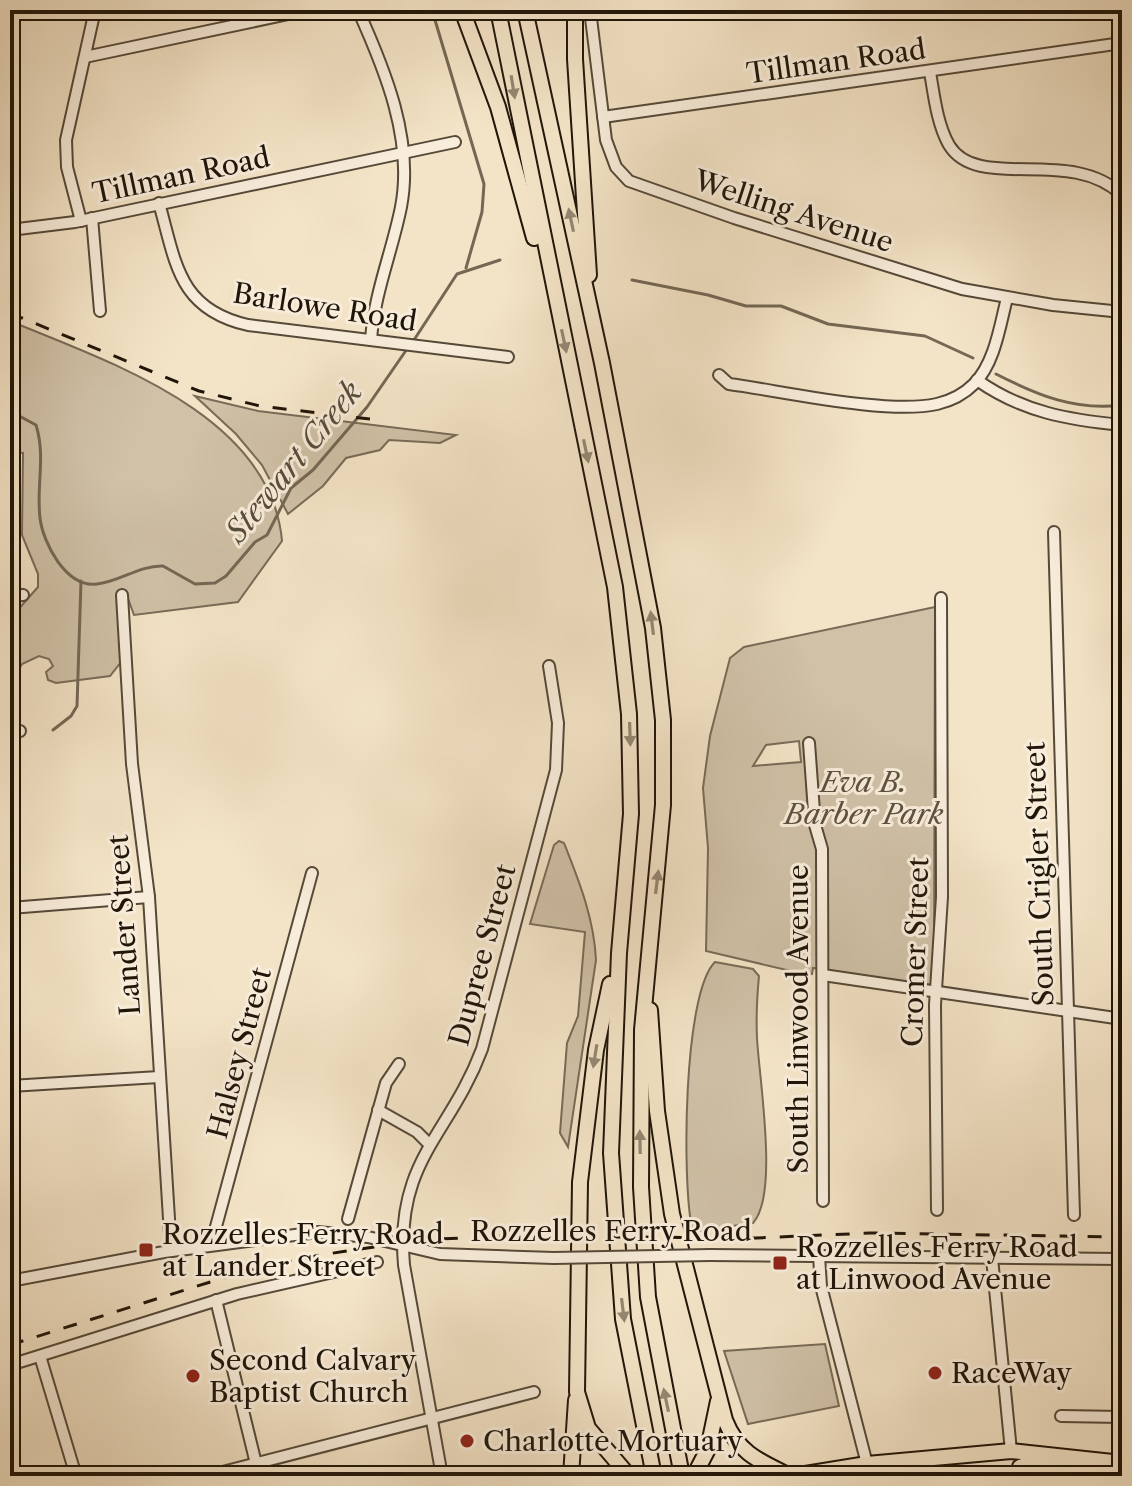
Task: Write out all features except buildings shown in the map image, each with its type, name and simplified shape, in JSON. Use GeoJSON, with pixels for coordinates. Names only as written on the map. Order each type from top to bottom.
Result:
{"type":"FeatureCollection","features":[{"type":"Feature","properties":{"kind":"highway"},"geometry":{"type":"LineString","coordinates":[[462,10],[481,55],[532,231],[552,284]]}},
{"type":"Feature","properties":{"kind":"highway"},"geometry":{"type":"LineString","coordinates":[[498,10],[615,587],[629,714],[631,845],[619,953],[613,1187],[623,1319],[654,1476]]}},
{"type":"Feature","properties":{"kind":"highway"},"geometry":{"type":"LineString","coordinates":[[525,10],[649,599],[663,720],[662,833],[646,978],[639,1125],[647,1281],[656,1351],[682,1476]]}},
{"type":"Feature","properties":{"kind":"highway"},"geometry":{"type":"LineString","coordinates":[[575,10],[577,91],[593,323]]}},
{"type":"Feature","properties":{"kind":"highway"},"geometry":{"type":"LineString","coordinates":[[571,1476],[577,1392],[582,1153],[596,1050],[619,953]]}},
{"type":"Feature","properties":{"kind":"highway"},"geometry":{"type":"LineString","coordinates":[[646,978],[657,1111],[672,1214],[718,1392],[731,1435],[742,1450],[757,1461],[792,1476],[867,1464],[1011,1451],[1122,1464]]}},
{"type":"Feature","properties":{"kind":"highway"},"geometry":{"type":"LineString","coordinates":[[577,1392],[588,1428],[629,1476]]}},
{"type":"Feature","properties":{"kind":"highway"},"geometry":{"type":"LineString","coordinates":[[696,1472],[711,1438],[718,1392]]}},
{"type":"Feature","properties":{"kind":"highway"},"geometry":{"type":"LineString","coordinates":[[1019,1475],[1020,1467],[1027,1464],[1122,1464]]}},
{"type":"Feature","properties":{"kind":"highway"},"geometry":{"type":"LineString","coordinates":[[992,1476],[1046,1476]]}},
{"type":"Feature","properties":{"kind":"street"},"geometry":{"type":"LineString","coordinates":[[95,10],[66,140],[67,167],[86,220],[100,311]]}},
{"type":"Feature","properties":{"kind":"street"},"geometry":{"type":"LineString","coordinates":[[85,57],[307,10]]}},
{"type":"Feature","properties":{"kind":"street"},"geometry":{"type":"LineString","coordinates":[[358,10],[390,89],[402,153],[401,209],[376,298],[371,340]]}},
{"type":"Feature","properties":{"kind":"street","name":"Welling Avenue"},"geometry":{"type":"LineString","coordinates":[[590,10],[606,140],[616,167],[638,186],[947,284],[1007,298],[1122,312]]}},
{"type":"Feature","properties":{"kind":"street","name":"Tillman Road"},"geometry":{"type":"LineString","coordinates":[[603,117],[1122,43]]}},
{"type":"Feature","properties":{"kind":"street"},"geometry":{"type":"LineString","coordinates":[[930,72],[946,139],[963,160],[986,168],[1087,173],[1105,181],[1122,195]]}},
{"type":"Feature","properties":{"kind":"street","name":"Tillman Road"},"geometry":{"type":"LineString","coordinates":[[10,230],[86,220],[455,142]]}},
{"type":"Feature","properties":{"kind":"street","name":"Barlowe Road"},"geometry":{"type":"LineString","coordinates":[[159,203],[182,282],[199,303],[216,315],[248,325],[508,357]]}},
{"type":"Feature","properties":{"kind":"street"},"geometry":{"type":"LineString","coordinates":[[719,375],[729,384],[916,407],[947,401],[977,380],[993,349],[1007,298]]}},
{"type":"Feature","properties":{"kind":"street"},"geometry":{"type":"LineString","coordinates":[[977,380],[1003,397],[1056,418],[1122,425]]}},
{"type":"Feature","properties":{"kind":"street","name":"South Crigler Street"},"geometry":{"type":"LineString","coordinates":[[1054,532],[1074,1215]]}},
{"type":"Feature","properties":{"kind":"street"},"geometry":{"type":"LineString","coordinates":[[10,596],[23,595]]}},
{"type":"Feature","properties":{"kind":"street","name":"Lander Street"},"geometry":{"type":"LineString","coordinates":[[122,595],[132,764],[149,897],[171,1251]]}},
{"type":"Feature","properties":{"kind":"street","name":"Cromer Street"},"geometry":{"type":"LineString","coordinates":[[937,1210],[935,1005],[938,992],[941,598]]}},
{"type":"Feature","properties":{"kind":"street","name":"Dupree Street"},"geometry":{"type":"LineString","coordinates":[[442,1476],[402,1243],[410,1185],[429,1144],[469,1079],[482,1049],[552,792],[558,723],[549,666]]}},
{"type":"Feature","properties":{"kind":"street","name":"South Linwood Avenue"},"geometry":{"type":"LineString","coordinates":[[809,743],[815,825],[822,849],[823,1201]]}},
{"type":"Feature","properties":{"kind":"street","name":"Halsey Street"},"geometry":{"type":"LineString","coordinates":[[211,1245],[312,873]]}},
{"type":"Feature","properties":{"kind":"street"},"geometry":{"type":"LineString","coordinates":[[10,908],[149,897]]}},
{"type":"Feature","properties":{"kind":"street"},"geometry":{"type":"LineString","coordinates":[[823,975],[1122,1019]]}},
{"type":"Feature","properties":{"kind":"street"},"geometry":{"type":"LineString","coordinates":[[348,1219],[386,1083],[399,1064]]}},
{"type":"Feature","properties":{"kind":"street"},"geometry":{"type":"LineString","coordinates":[[10,1086],[159,1077]]}},
{"type":"Feature","properties":{"kind":"street"},"geometry":{"type":"LineString","coordinates":[[378,1110],[417,1132],[429,1144]]}},
{"type":"Feature","properties":{"kind":"street","name":"Rozzelles Ferry Road"},"geometry":{"type":"LineString","coordinates":[[10,1281],[171,1251],[318,1232],[402,1243],[440,1254],[554,1258],[710,1255],[1122,1259]]}},
{"type":"Feature","properties":{"kind":"street"},"geometry":{"type":"LineString","coordinates":[[819,1256],[821,1286],[867,1464]]}},
{"type":"Feature","properties":{"kind":"street"},"geometry":{"type":"LineString","coordinates":[[992,1258],[1011,1451]]}},
{"type":"Feature","properties":{"kind":"street"},"geometry":{"type":"LineString","coordinates":[[10,1365],[216,1300],[377,1262]]}},
{"type":"Feature","properties":{"kind":"street"},"geometry":{"type":"LineString","coordinates":[[216,1300],[259,1476]]}},
{"type":"Feature","properties":{"kind":"street"},"geometry":{"type":"LineString","coordinates":[[40,1356],[76,1476]]}},
{"type":"Feature","properties":{"kind":"street"},"geometry":{"type":"LineString","coordinates":[[207,1476],[534,1392]]}},
{"type":"Feature","properties":{"kind":"street"},"geometry":{"type":"LineString","coordinates":[[1061,1416],[1122,1417]]}},
{"type":"Feature","properties":{"kind":"green space"},"geometry":{"type":"Polygon","coordinates":[[[10,321],[137,375],[179,399],[217,427],[249,459],[271,497],[282,541],[238,602],[134,615],[126,593],[121,662],[110,676],[56,683],[48,680],[46,672],[53,666],[49,659],[39,656],[22,664],[10,685],[16,612],[38,587],[38,574],[22,535],[23,453],[10,452],[10,321]]]}},
{"type":"Feature","properties":{"kind":"green space"},"geometry":{"type":"Polygon","coordinates":[[[195,396],[258,411],[456,435],[440,443],[389,440],[380,450],[346,458],[323,486],[288,514],[262,465],[236,434],[195,396]]]}},
{"type":"Feature","properties":{"kind":"green space","name":"Eva B. Barber Park"},"geometry":{"type":"Polygon","coordinates":[[[935,607],[934,986],[813,968],[812,974],[808,975],[706,951],[708,848],[703,788],[710,736],[730,658],[744,647],[935,607]],[[799,741],[766,745],[753,766],[801,762],[799,741]]]}},
{"type":"Feature","properties":{"kind":"green space"},"geometry":{"type":"Polygon","coordinates":[[[559,841],[564,843],[585,900],[596,960],[568,1147],[560,1133],[567,1043],[578,1016],[585,932],[530,924],[554,845],[559,841]]]}},
{"type":"Feature","properties":{"kind":"green space"},"geometry":{"type":"Polygon","coordinates":[[[715,962],[753,969],[759,976],[757,1030],[766,1135],[765,1188],[761,1209],[753,1223],[699,1231],[692,1228],[689,1205],[688,1089],[696,1010],[704,980],[715,962]]]}},
{"type":"Feature","properties":{"kind":"green space"},"geometry":{"type":"Polygon","coordinates":[[[825,1344],[839,1406],[748,1424],[724,1351],[825,1344]]]}},
{"type":"Feature","properties":{"kind":"waterway"},"geometry":{"type":"LineString","coordinates":[[432,10],[484,184],[482,212],[466,268]]}},
{"type":"Feature","properties":{"kind":"waterway","name":"Stewart Creek"},"geometry":{"type":"LineString","coordinates":[[412,343],[457,274],[500,260]]}},
{"type":"Feature","properties":{"kind":"waterway","name":"Stewart Creek"},"geometry":{"type":"LineString","coordinates":[[632,280],[746,306],[781,306],[828,324],[925,336],[973,358]]}},
{"type":"Feature","properties":{"kind":"waterway","name":"Stewart Creek"},"geometry":{"type":"LineString","coordinates":[[10,411],[36,425],[40,449],[39,506],[42,528],[58,562],[75,579],[97,584],[146,568],[163,566],[195,584],[215,583],[226,576],[255,542],[267,535],[291,488],[313,470],[367,407],[407,349]]}},
{"type":"Feature","properties":{"kind":"waterway","name":"Stewart Creek"},"geometry":{"type":"LineString","coordinates":[[996,374],[1057,400],[1088,406],[1122,405]]}},
{"type":"Feature","properties":{"kind":"waterway"},"geometry":{"type":"LineString","coordinates":[[53,730],[71,716],[77,706],[81,581]]}},
{"type":"Feature","properties":{"kind":"railway"},"geometry":{"type":"LineString","coordinates":[[10,313],[199,391],[260,406],[378,420]]}},
{"type":"Feature","properties":{"kind":"railway"},"geometry":{"type":"LineString","coordinates":[[10,1345],[242,1272],[320,1255],[422,1240],[499,1236],[756,1238],[870,1233],[1122,1237]]}},
{"type":"Feature","properties":{"kind":"place","name":"Rozzelles Ferry Road at Lander Street"},"geometry":{"type":"Point","coordinates":[146,1250]}},
{"type":"Feature","properties":{"kind":"place","name":"Rozzelles Ferry Road at Linwood Avenue"},"geometry":{"type":"Point","coordinates":[780,1263]}},
{"type":"Feature","properties":{"kind":"place","name":"RaceWay"},"geometry":{"type":"Point","coordinates":[935,1373]}},
{"type":"Feature","properties":{"kind":"place","name":"Second Calvary Baptist Church"},"geometry":{"type":"Point","coordinates":[193,1376]}},
{"type":"Feature","properties":{"kind":"place","name":"Charlotte Mortuary"},"geometry":{"type":"Point","coordinates":[467,1441]}}]}
